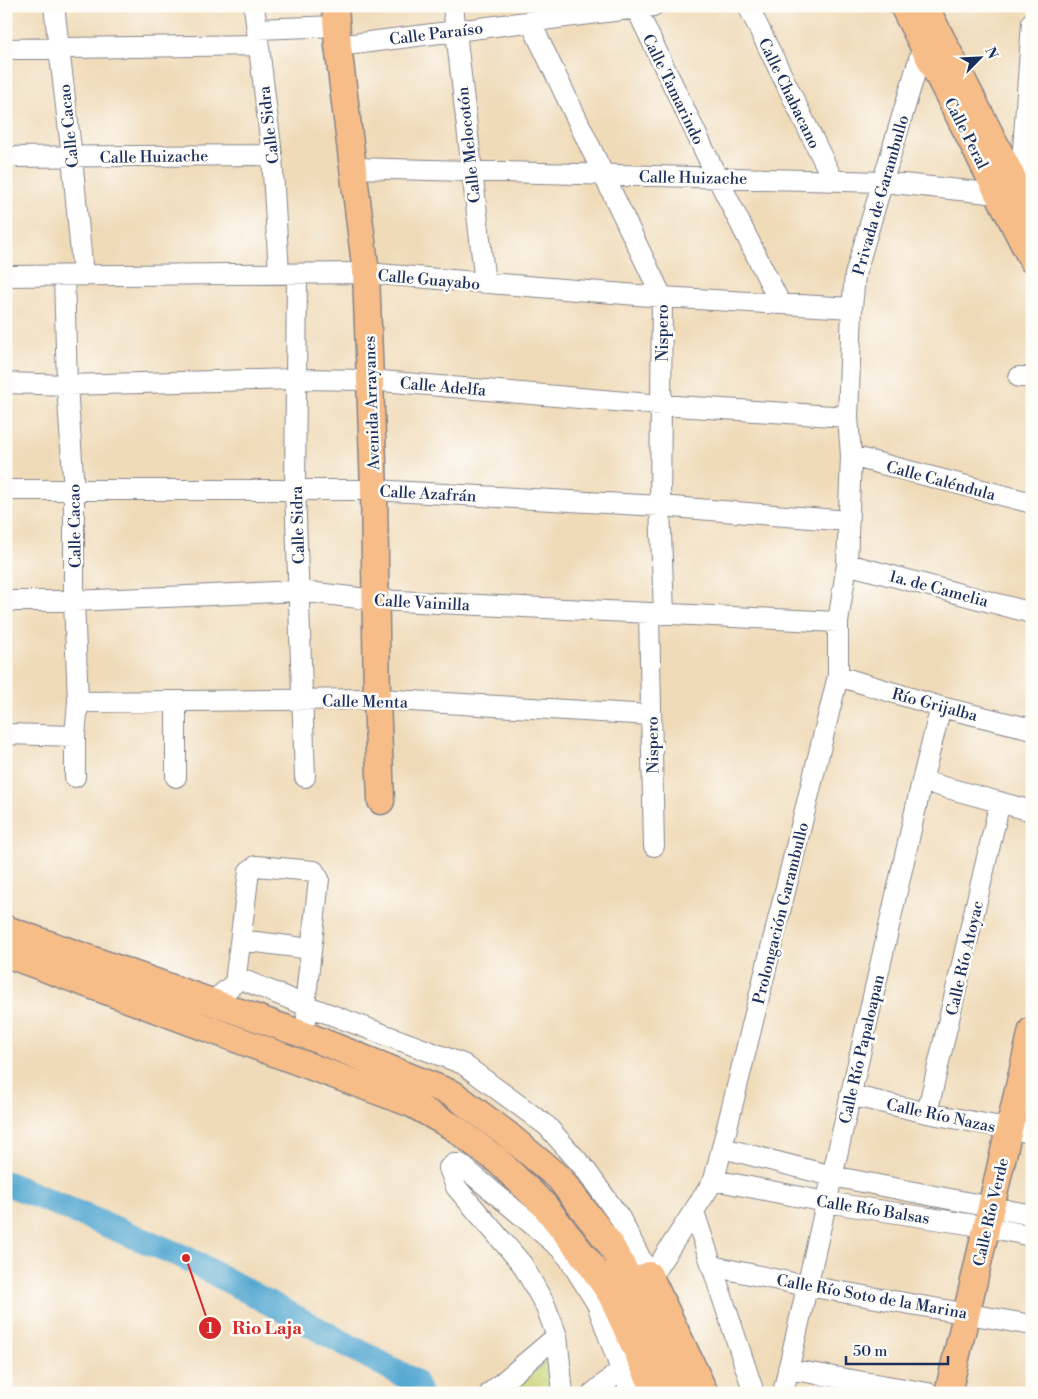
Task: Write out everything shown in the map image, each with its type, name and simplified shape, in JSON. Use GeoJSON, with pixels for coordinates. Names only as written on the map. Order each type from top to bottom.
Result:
{"type":"FeatureCollection","features":[{"type":"Feature","properties":{"kind":"main road","name":"Calle Peral"},"geometry":{"type":"LineString","coordinates":[[903,6],[923,48],[1032,216]]}},
{"type":"Feature","properties":{"kind":"main road","name":"Calle Peral"},"geometry":{"type":"LineString","coordinates":[[931,11],[1017,193],[1032,260]]}},
{"type":"Feature","properties":{"kind":"main road","name":"Avenida Arrayanes"},"geometry":{"type":"LineString","coordinates":[[336,26],[366,274],[374,490],[377,699],[381,801]]}},
{"type":"Feature","properties":{"kind":"main road"},"geometry":{"type":"LineString","coordinates":[[6,929],[313,1038],[453,1094],[508,1135],[610,1225],[610,1244],[622,1290],[656,1393]]}},
{"type":"Feature","properties":{"kind":"main road"},"geometry":{"type":"LineString","coordinates":[[6,954],[412,1104],[453,1127],[497,1160],[544,1204],[573,1253],[622,1290],[705,1393]]}},
{"type":"Feature","properties":{"kind":"main road","name":"Calle Río Verde"},"geometry":{"type":"LineString","coordinates":[[948,1393],[989,1217],[1020,1131],[1032,1030]]}},
{"type":"Feature","properties":{"kind":"main road"},"geometry":{"type":"LineString","coordinates":[[622,1290],[684,1393]]}},
{"type":"Feature","properties":{"kind":"street","name":"Calle Cacao"},"geometry":{"type":"LineString","coordinates":[[54,6],[72,157],[74,276],[67,385],[74,491],[74,601],[78,702],[75,736],[75,777]]}},
{"type":"Feature","properties":{"kind":"street","name":"Calle Sidra"},"geometry":{"type":"LineString","coordinates":[[254,6],[288,274],[294,378],[295,489],[305,776]]}},
{"type":"Feature","properties":{"kind":"street","name":"Calle Melocotón"},"geometry":{"type":"LineString","coordinates":[[453,6],[485,283]]}},
{"type":"Feature","properties":{"kind":"street","name":"Calle Chabacano"},"geometry":{"type":"LineString","coordinates":[[748,6],[833,180]]}},
{"type":"Feature","properties":{"kind":"street","name":"Calle Paraíso"},"geometry":{"type":"LineString","coordinates":[[6,49],[60,48],[257,37],[336,26],[456,31],[644,7]]}},
{"type":"Feature","properties":{"kind":"street","name":"Calle Tamarindo"},"geometry":{"type":"LineString","coordinates":[[644,7],[717,178],[780,303]]}},
{"type":"Feature","properties":{"kind":"street","name":"Privada de Garambullo"},"geometry":{"type":"LineString","coordinates":[[848,417],[855,275],[923,48],[931,11]]}},
{"type":"Feature","properties":{"kind":"street","name":"Nispero"},"geometry":{"type":"LineString","coordinates":[[530,21],[662,297],[660,506],[657,614],[651,715],[654,846]]}},
{"type":"Feature","properties":{"kind":"street"},"geometry":{"type":"LineString","coordinates":[[1017,193],[1032,22]]}},
{"type":"Feature","properties":{"kind":"street","name":"Calle Huizache"},"geometry":{"type":"LineString","coordinates":[[6,157],[272,155]]}},
{"type":"Feature","properties":{"kind":"street","name":"Calle Huizache"},"geometry":{"type":"LineString","coordinates":[[353,168],[833,180],[883,182],[1017,193]]}},
{"type":"Feature","properties":{"kind":"street","name":"Calle Guayabo"},"geometry":{"type":"LineString","coordinates":[[6,276],[366,274],[662,297],[852,308]]}},
{"type":"Feature","properties":{"kind":"street","name":"Calle Adelfa"},"geometry":{"type":"LineString","coordinates":[[6,383],[67,385],[294,378],[370,380],[661,405],[848,417]]}},
{"type":"Feature","properties":{"kind":"street","name":"Prolongación Garambullo"},"geometry":{"type":"LineString","coordinates":[[622,1290],[656,1269],[714,1180],[723,1148],[838,676],[838,622],[847,564],[851,456],[848,417]]}},
{"type":"Feature","properties":{"kind":"street","name":"Calle Caléndula"},"geometry":{"type":"LineString","coordinates":[[851,456],[1032,503]]}},
{"type":"Feature","properties":{"kind":"street","name":"Calle Azafrán"},"geometry":{"type":"LineString","coordinates":[[6,490],[374,490],[660,506],[848,521]]}},
{"type":"Feature","properties":{"kind":"street","name":"1a. de Camelia"},"geometry":{"type":"LineString","coordinates":[[847,564],[1032,613]]}},
{"type":"Feature","properties":{"kind":"street","name":"Calle Vainilla"},"geometry":{"type":"LineString","coordinates":[[6,601],[74,601],[300,591],[376,600],[838,622]]}},
{"type":"Feature","properties":{"kind":"street","name":"Río Grijalba"},"geometry":{"type":"LineString","coordinates":[[838,676],[941,707],[1032,729]]}},
{"type":"Feature","properties":{"kind":"street","name":"Calle Menta"},"geometry":{"type":"LineString","coordinates":[[78,702],[377,699],[651,715]]}},
{"type":"Feature","properties":{"kind":"street"},"geometry":{"type":"LineString","coordinates":[[176,701],[176,777]]}},
{"type":"Feature","properties":{"kind":"street","name":"Calle Río Papaloapan"},"geometry":{"type":"LineString","coordinates":[[783,1393],[922,781],[941,707]]}},
{"type":"Feature","properties":{"kind":"street"},"geometry":{"type":"LineString","coordinates":[[6,734],[75,736]]}},
{"type":"Feature","properties":{"kind":"street"},"geometry":{"type":"LineString","coordinates":[[922,781],[1032,811]]}},
{"type":"Feature","properties":{"kind":"street","name":"Calle Río Atoyac"},"geometry":{"type":"LineString","coordinates":[[927,1114],[1000,802]]}},
{"type":"Feature","properties":{"kind":"street"},"geometry":{"type":"LineString","coordinates":[[212,1002],[235,982],[249,871],[256,866],[314,871],[319,879],[305,1005],[306,1016],[313,1038]]}},
{"type":"Feature","properties":{"kind":"street"},"geometry":{"type":"LineString","coordinates":[[241,940],[311,949]]}},
{"type":"Feature","properties":{"kind":"street"},"geometry":{"type":"LineString","coordinates":[[236,977],[463,1064],[547,1126],[586,1169],[610,1225],[573,1253],[560,1248],[460,1164],[454,1164],[449,1168],[456,1187],[522,1264],[546,1305],[550,1342],[563,1393]]}},
{"type":"Feature","properties":{"kind":"street","name":"Calle Río Nazas"},"geometry":{"type":"LineString","coordinates":[[850,1096],[927,1114],[1020,1131]]}},
{"type":"Feature","properties":{"kind":"street","name":"Calle Río Balsas"},"geometry":{"type":"LineString","coordinates":[[723,1148],[989,1217],[1032,1236]]}},
{"type":"Feature","properties":{"kind":"street","name":"Calle Río Balsas"},"geometry":{"type":"LineString","coordinates":[[714,1180],[826,1202],[989,1217],[1032,1215]]}},
{"type":"Feature","properties":{"kind":"street"},"geometry":{"type":"LineString","coordinates":[[694,1212],[754,1393]]}},
{"type":"Feature","properties":{"kind":"street","name":"Calle Río Soto de la Marina"},"geometry":{"type":"LineString","coordinates":[[712,1266],[807,1286],[1032,1325]]}},
{"type":"Feature","properties":{"kind":"street"},"geometry":{"type":"LineString","coordinates":[[622,1290],[621,1370],[632,1393]]}},
{"type":"Feature","properties":{"kind":"street"},"geometry":{"type":"LineString","coordinates":[[490,1393],[550,1342]]}},
{"type":"Feature","properties":{"kind":"street"},"geometry":{"type":"LineString","coordinates":[[788,1369],[928,1393]]}},
{"type":"Feature","properties":{"kind":"street"},"geometry":{"type":"LineString","coordinates":[[593,1393],[621,1370]]}},
{"type":"Feature","properties":{"kind":"green space"},"geometry":{"type":"Polygon","coordinates":[[[548,1360],[550,1393],[510,1393],[548,1360]]]}},
{"type":"Feature","properties":{"kind":"waterway"},"geometry":{"type":"LineString","coordinates":[[6,1183],[186,1258],[414,1381],[419,1393]]}},
{"type":"Feature","properties":{"kind":"place","name":"Rio Laja"},"geometry":{"type":"Point","coordinates":[186,1258]}}]}
